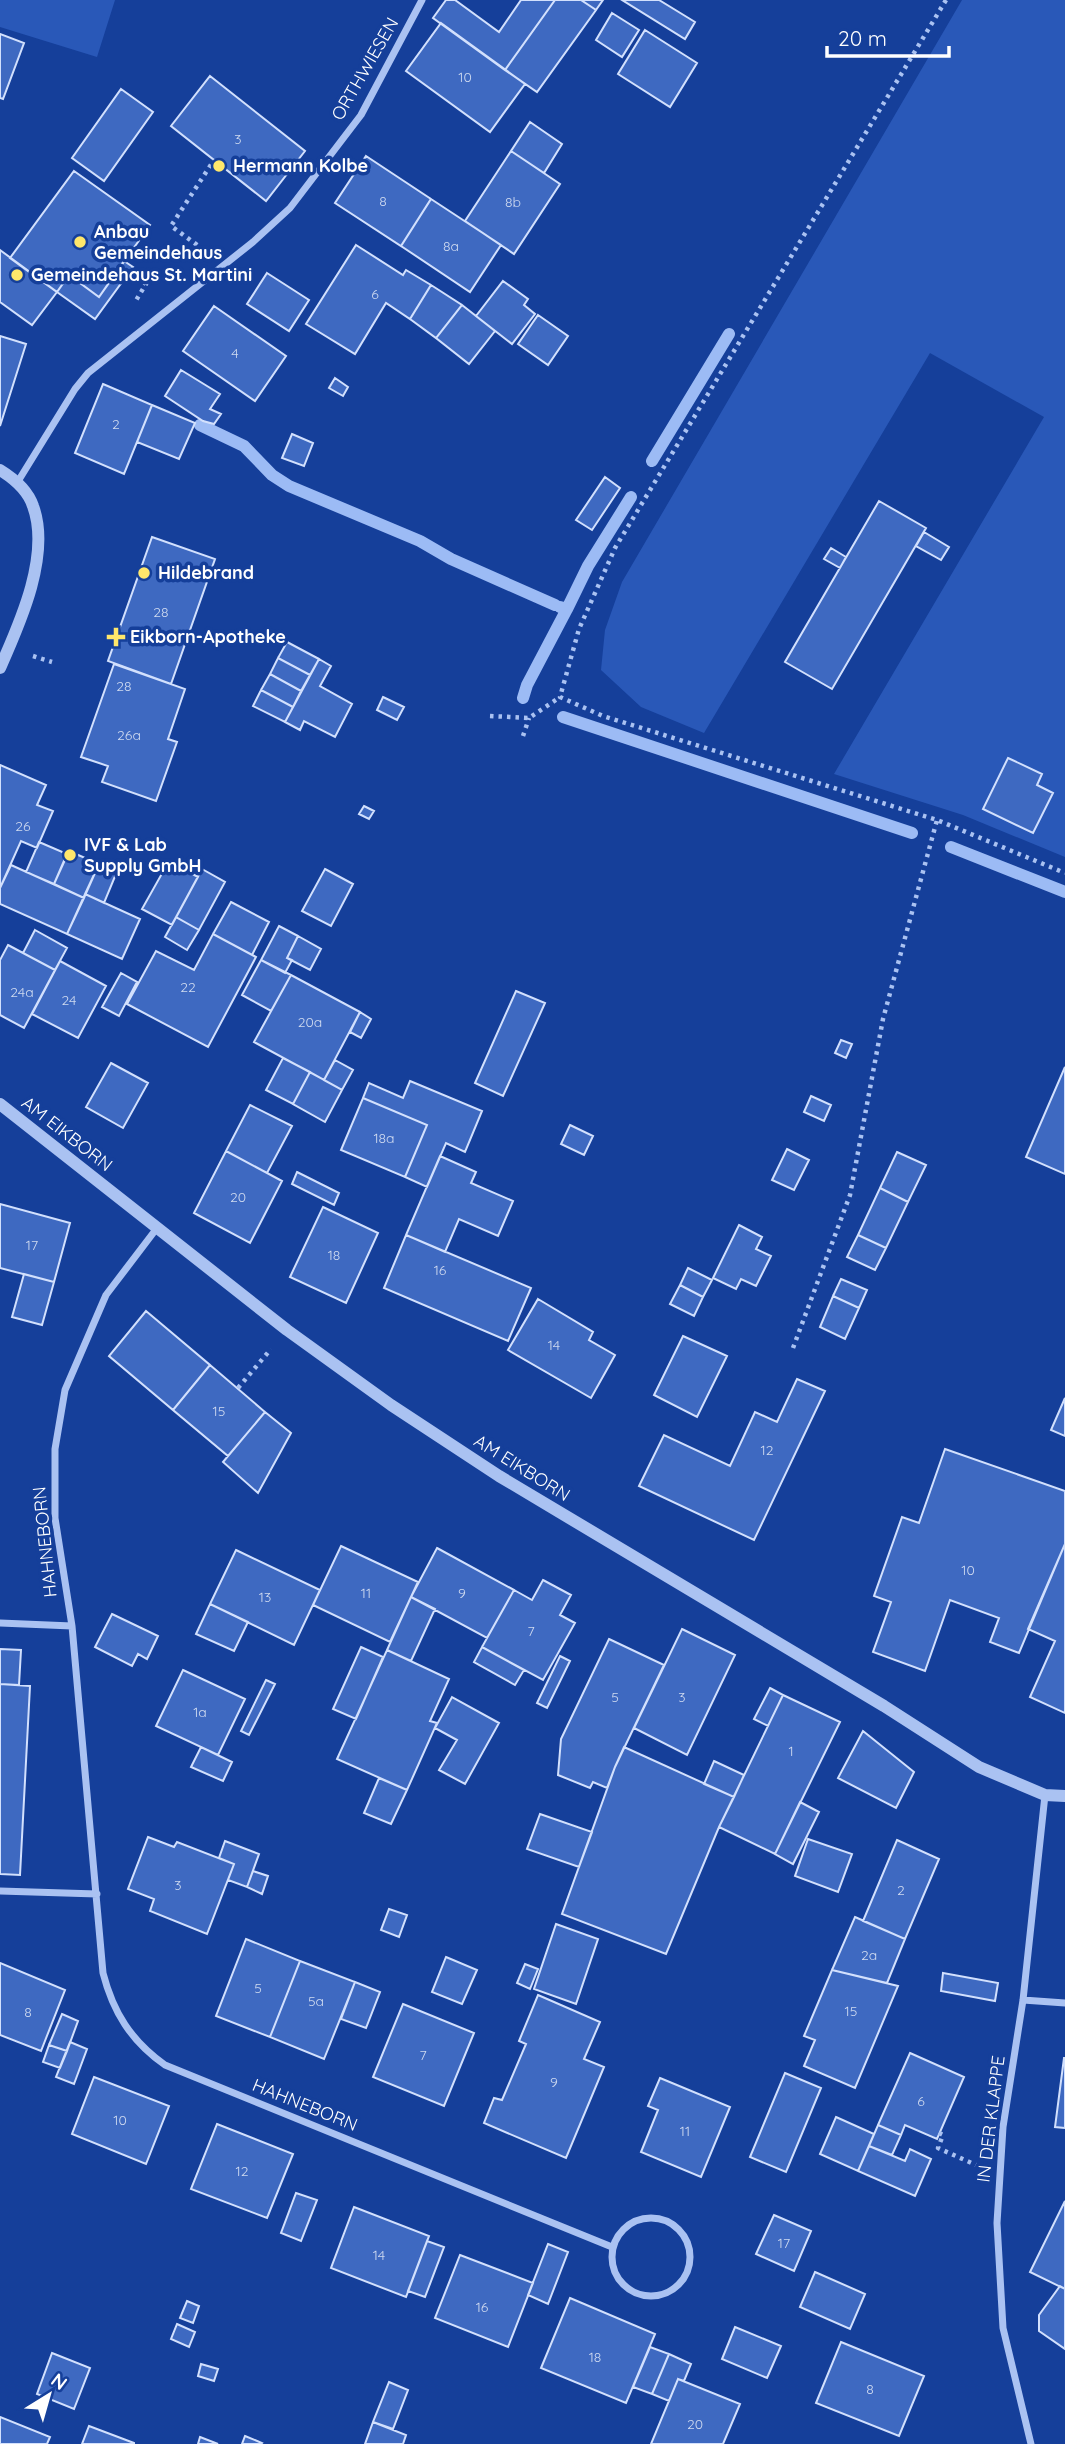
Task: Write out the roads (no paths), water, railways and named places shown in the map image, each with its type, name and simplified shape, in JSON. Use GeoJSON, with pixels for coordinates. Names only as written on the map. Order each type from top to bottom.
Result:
{"type":"FeatureCollection","features":[{"type":"Feature","properties":{"kind":"street","name":"ORTHWIESEN"},"geometry":{"type":"LineString","coordinates":[[17,483],[75,389],[88,373],[224,265],[290,208],[361,115],[422,0]]}},
{"type":"Feature","properties":{"kind":"street"},"geometry":{"type":"LineString","coordinates":[[0,470],[17,483],[33,506],[38,540],[33,580],[0,668]]}},
{"type":"Feature","properties":{"kind":"street","name":"AM EIKBORN"},"geometry":{"type":"LineString","coordinates":[[0,1104],[287,1330],[391,1405],[499,1476],[884,1706],[979,1767],[1045,1795],[1065,1796]]}},
{"type":"Feature","properties":{"kind":"street","name":"HAHNEBORN"},"geometry":{"type":"LineString","coordinates":[[158,1228],[106,1295],[65,1390],[55,1449],[55,1518],[72,1626],[103,1973],[118,2016],[146,2052],[164,2064],[612,2247]]}},
{"type":"Feature","properties":{"kind":"street"},"geometry":{"type":"LineString","coordinates":[[0,1623],[72,1626]]}},
{"type":"Feature","properties":{"kind":"street","name":"IN DER KLAPPE"},"geometry":{"type":"LineString","coordinates":[[1031,2444],[1003,2328],[997,2223],[1003,2127],[1023,2000],[1045,1795]]}},
{"type":"Feature","properties":{"kind":"street"},"geometry":{"type":"LineString","coordinates":[[0,1891],[97,1894]]}},
{"type":"Feature","properties":{"kind":"street"},"geometry":{"type":"LineString","coordinates":[[1023,2000],[1065,2003]]}},
{"type":"Feature","properties":{"kind":"street"},"geometry":{"type":"LineString","coordinates":[[640,2218],[661,2219],[679,2229],[690,2247],[690,2267],[679,2286],[662,2296],[640,2296],[622,2286],[612,2267],[612,2247],[622,2228],[640,2218]]}},
{"type":"Feature","properties":{"kind":"waterway"},"geometry":{"type":"LineString","coordinates":[[652,461],[729,334]]}},
{"type":"Feature","properties":{"kind":"waterway"},"geometry":{"type":"LineString","coordinates":[[200,425],[244,446],[272,475],[289,486],[420,541],[451,559],[555,605]]}},
{"type":"Feature","properties":{"kind":"waterway"},"geometry":{"type":"LineString","coordinates":[[567,609],[588,566],[631,497]]}},
{"type":"Feature","properties":{"kind":"waterway"},"geometry":{"type":"LineString","coordinates":[[523,698],[527,685],[567,609],[560,607]]}},
{"type":"Feature","properties":{"kind":"waterway"},"geometry":{"type":"LineString","coordinates":[[563,717],[912,833]]}},
{"type":"Feature","properties":{"kind":"waterway"},"geometry":{"type":"LineString","coordinates":[[951,847],[1065,892]]}},
{"type":"Feature","properties":{"kind":"place","name":"Hermann Kolbe"},"geometry":{"type":"Point","coordinates":[219,166]}},
{"type":"Feature","properties":{"kind":"place","name":"Anbau Gemeindehaus"},"geometry":{"type":"Point","coordinates":[80,242]}},
{"type":"Feature","properties":{"kind":"place","name":"Gemeindehaus St. Martini"},"geometry":{"type":"Point","coordinates":[17,275]}},
{"type":"Feature","properties":{"kind":"place","name":"Hildebrand"},"geometry":{"type":"Point","coordinates":[144,573]}},
{"type":"Feature","properties":{"kind":"place","name":"Eikborn-Apotheke"},"geometry":{"type":"Point","coordinates":[116,637]}},
{"type":"Feature","properties":{"kind":"place","name":"IVF & Lab Supply GmbH"},"geometry":{"type":"Point","coordinates":[70,855]}}]}
